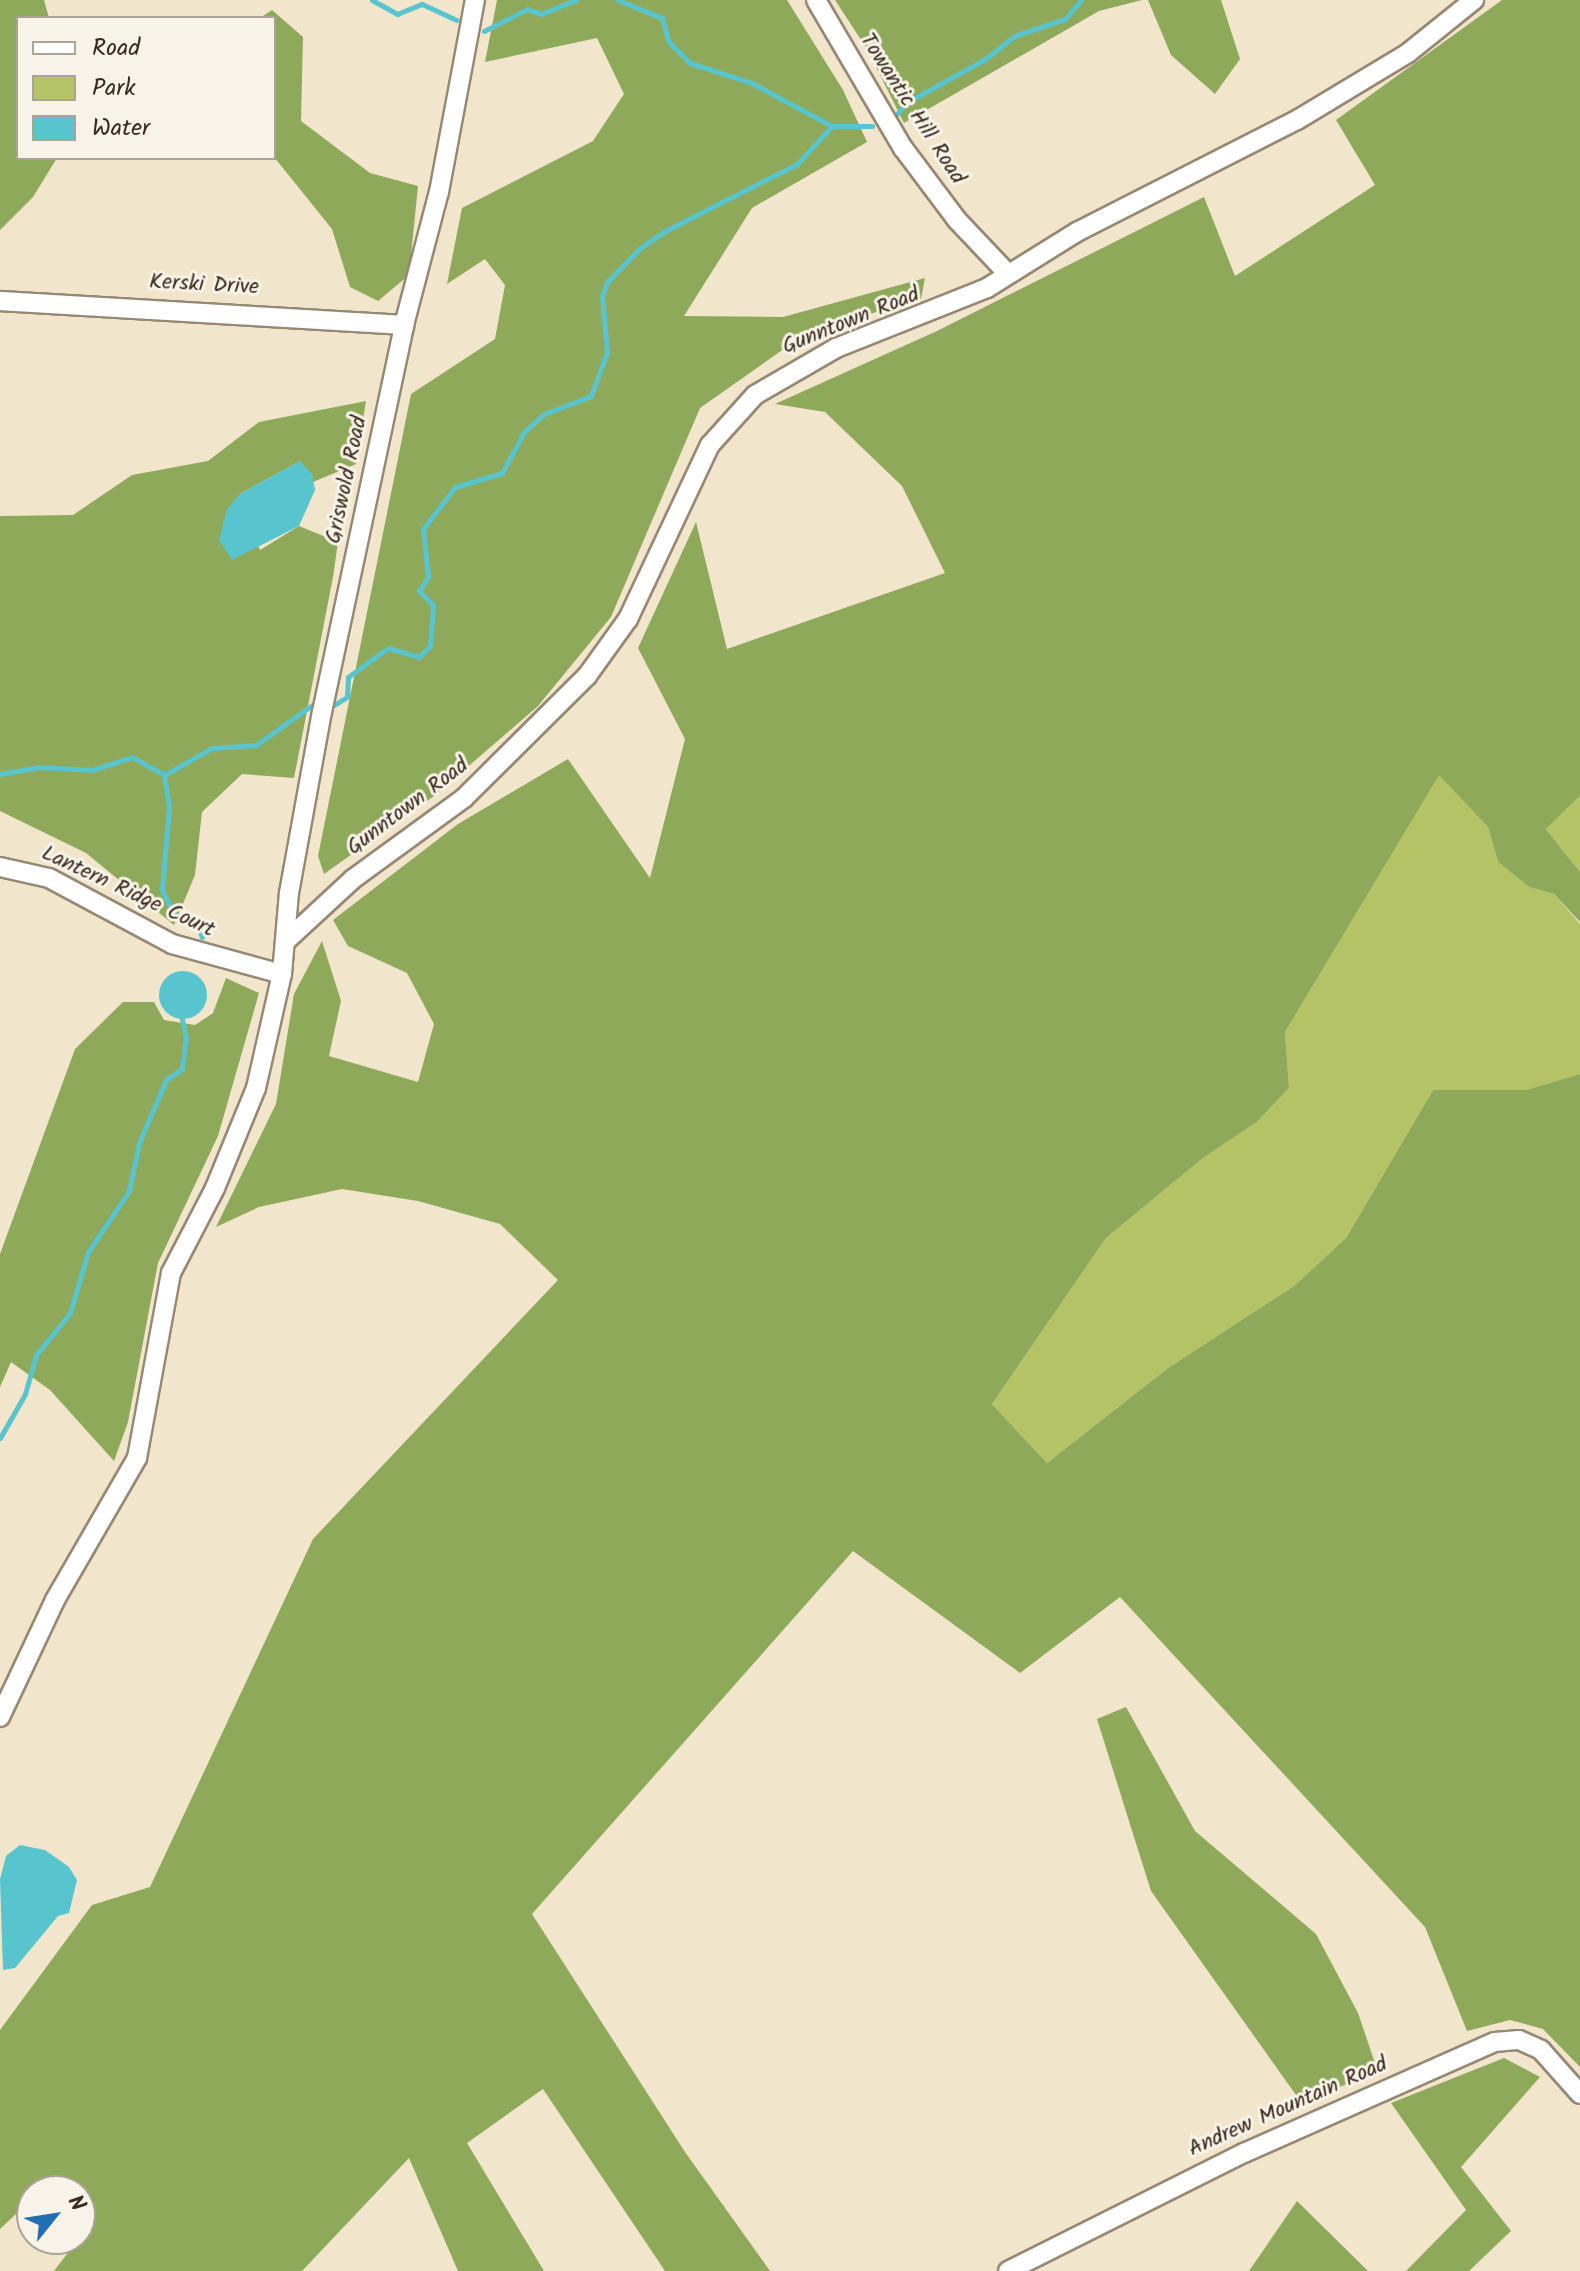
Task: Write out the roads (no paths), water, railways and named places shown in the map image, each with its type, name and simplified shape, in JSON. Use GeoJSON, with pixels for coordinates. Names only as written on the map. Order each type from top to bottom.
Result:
{"type":"FeatureCollection","features":[{"type":"Feature","properties":{"kind":"street","name":"Griswold Road"},"geometry":{"type":"LineString","coordinates":[[0,1717],[55,1600],[137,1458],[171,1273],[215,1188],[256,1088],[282,974],[289,893],[322,712],[404,325],[439,192],[475,0]]}},
{"type":"Feature","properties":{"kind":"street","name":"Towantic Hill Road"},"geometry":{"type":"LineString","coordinates":[[816,0],[903,148],[957,220],[1008,274]]}},
{"type":"Feature","properties":{"kind":"street","name":"Gunntown Road"},"geometry":{"type":"LineString","coordinates":[[287,940],[353,879],[464,798],[587,676],[628,619],[710,445],[742,405],[802,364],[941,310],[1077,232],[1339,96],[1408,53],[1474,0]]}},
{"type":"Feature","properties":{"kind":"street","name":"Kerski Drive"},"geometry":{"type":"LineString","coordinates":[[0,301],[404,325]]}},
{"type":"Feature","properties":{"kind":"street","name":"Lantern Ridge Court"},"geometry":{"type":"LineString","coordinates":[[0,867],[49,878],[172,944],[282,974]]}},
{"type":"Feature","properties":{"kind":"street","name":"Andrew Mountain Road"},"geometry":{"type":"LineString","coordinates":[[1008,2271],[1194,2176],[1495,2042],[1519,2040],[1541,2050],[1580,2094]]}},
{"type":"Feature","properties":{"kind":"water"},"geometry":{"type":"Polygon","coordinates":[[[300,461],[312,474],[315,490],[299,526],[232,560],[219,540],[227,509],[240,494],[300,461]]]}},
{"type":"Feature","properties":{"kind":"water"},"geometry":{"type":"Polygon","coordinates":[[[183,971],[200,978],[207,995],[200,1012],[183,1019],[166,1012],[159,995],[166,978],[183,971]]]}},
{"type":"Feature","properties":{"kind":"water"},"geometry":{"type":"Polygon","coordinates":[[[20,1845],[45,1850],[69,1867],[77,1880],[69,1913],[58,1916],[15,1968],[3,1970],[0,1879],[6,1856],[20,1845]]]}},
{"type":"Feature","properties":{"kind":"waterway"},"geometry":{"type":"LineString","coordinates":[[372,0],[397,14],[422,4],[457,20]]}},
{"type":"Feature","properties":{"kind":"waterway"},"geometry":{"type":"LineString","coordinates":[[484,31],[527,9],[541,14],[576,0]]}},
{"type":"Feature","properties":{"kind":"waterway"},"geometry":{"type":"LineString","coordinates":[[618,0],[662,18],[668,41],[690,63],[752,83],[832,126],[872,126]]}},
{"type":"Feature","properties":{"kind":"waterway"},"geometry":{"type":"LineString","coordinates":[[897,114],[906,103],[985,59],[1014,36],[1065,19],[1081,0]]}},
{"type":"Feature","properties":{"kind":"waterway"},"geometry":{"type":"LineString","coordinates":[[334,705],[347,697],[348,677],[388,648],[419,657],[430,646],[433,605],[419,591],[428,577],[423,529],[455,487],[502,473],[524,432],[544,414],[591,396],[607,352],[602,296],[607,282],[640,248],[667,230],[797,164],[832,126]]}},
{"type":"Feature","properties":{"kind":"waterway"},"geometry":{"type":"LineString","coordinates":[[202,937],[199,929],[174,914],[162,890],[169,807],[164,775],[212,748],[256,745],[312,705]]}},
{"type":"Feature","properties":{"kind":"waterway"},"geometry":{"type":"LineString","coordinates":[[0,774],[38,767],[92,770],[132,757],[164,775]]}},
{"type":"Feature","properties":{"kind":"waterway"},"geometry":{"type":"LineString","coordinates":[[0,1438],[25,1394],[36,1355],[70,1313],[88,1252],[129,1191],[139,1143],[166,1080],[182,1069],[186,1038],[181,1015]]}}]}
